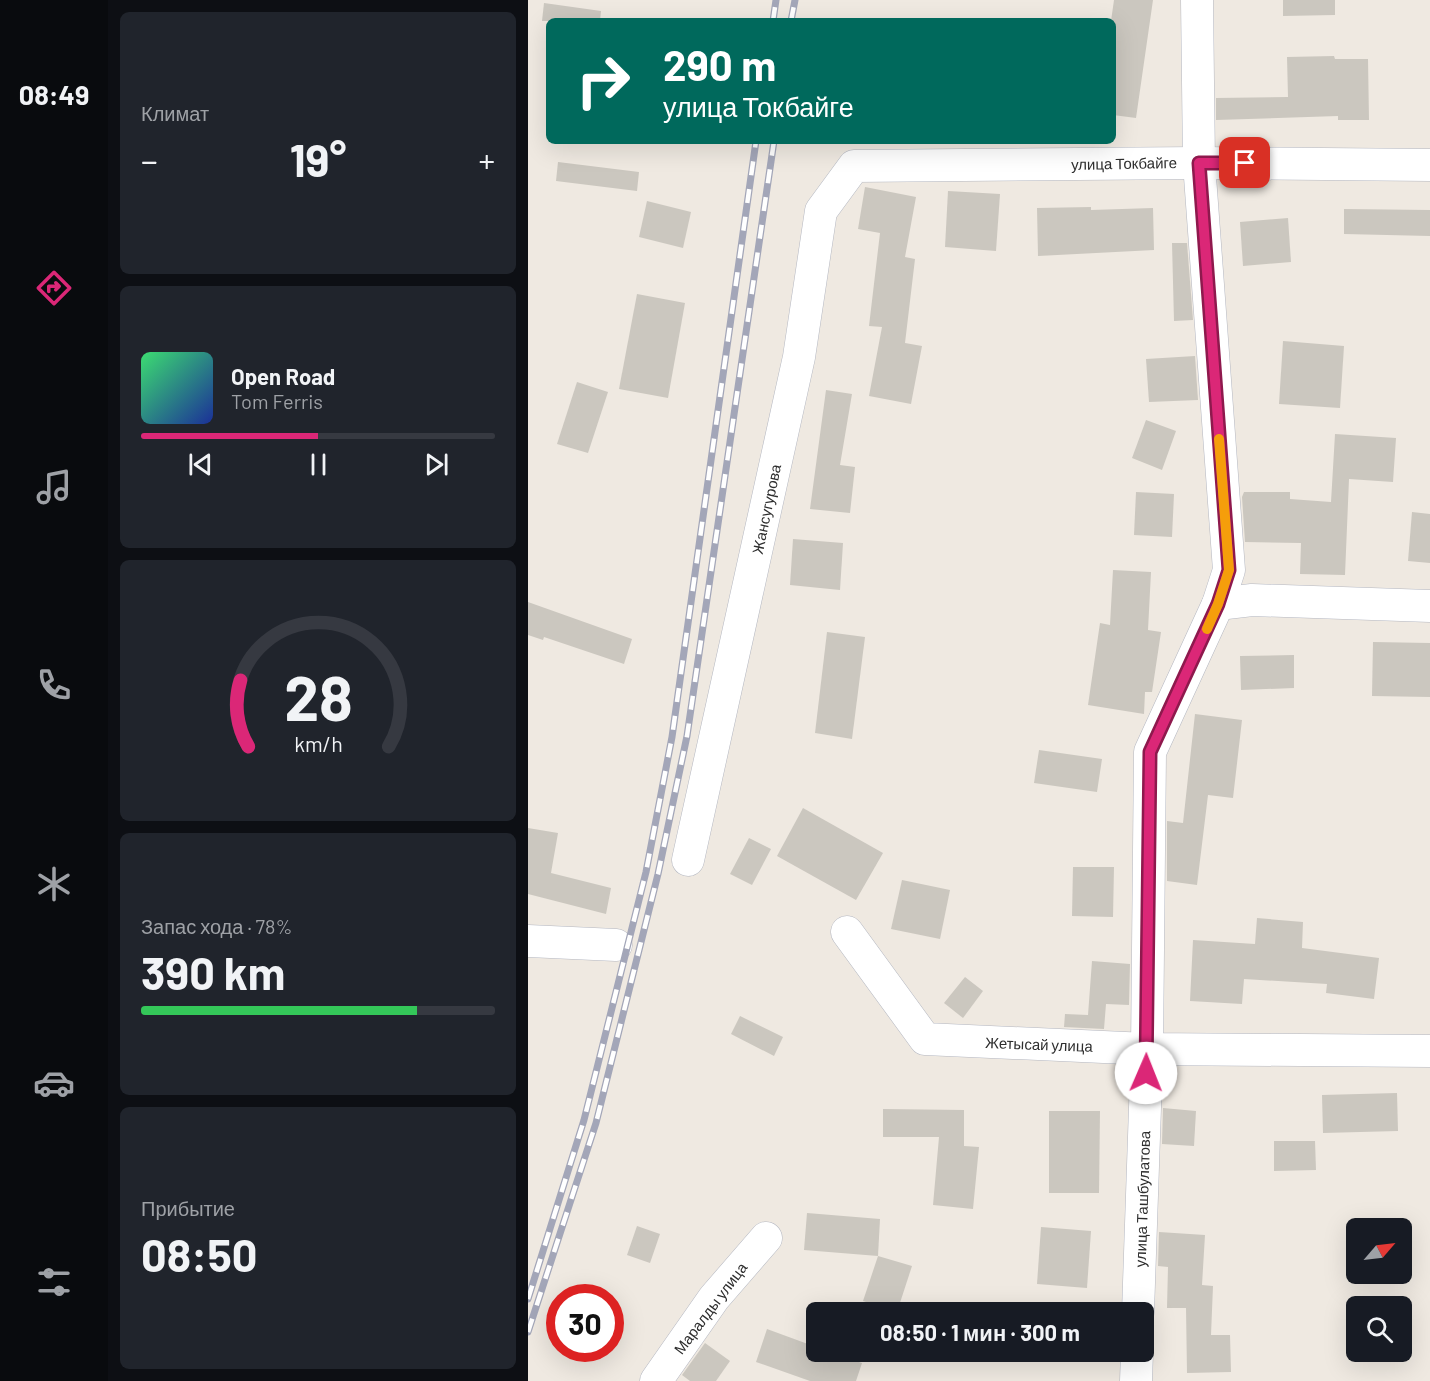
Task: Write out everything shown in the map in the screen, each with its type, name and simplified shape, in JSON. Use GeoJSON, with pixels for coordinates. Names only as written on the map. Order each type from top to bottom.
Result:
{"type":"FeatureCollection","features":[{"type":"Feature","properties":{"kind":"street","name":"улица Ташбулатова"},"geometry":{"type":"LineString","coordinates":[[1138,1302],[1147,1049],[1150,752],[1218,604],[1229,570],[1199,163],[1197,0]]}},
{"type":"Feature","properties":{"kind":"street","name":"улица Токбайге"},"geometry":{"type":"LineString","coordinates":[[854,166],[1199,163],[1430,165]]}},
{"type":"Feature","properties":{"kind":"street","name":"Жансугурова"},"geometry":{"type":"LineString","coordinates":[[688,860],[799,357],[821,211],[854,166]]}},
{"type":"Feature","properties":{"kind":"street"},"geometry":{"type":"LineString","coordinates":[[1218,604],[1252,600],[1430,606]]}},
{"type":"Feature","properties":{"kind":"street","name":"Жетысай улица"},"geometry":{"type":"LineString","coordinates":[[847,932],[925,1039],[1147,1049],[1430,1051]]}},
{"type":"Feature","properties":{"kind":"street"},"geometry":{"type":"LineString","coordinates":[[528,941],[616,945]]}},
{"type":"Feature","properties":{"kind":"street","name":"Маралды улица"},"geometry":{"type":"LineString","coordinates":[[656,1381],[714,1298],[765,1238]]}},
{"type":"Feature","properties":{"kind":"street"},"geometry":{"type":"LineString","coordinates":[[1136,1381],[1137,1362]]}},
{"type":"Feature","properties":{"kind":"building"},"geometry":{"type":"Polygon","coordinates":[[[1114,0],[1153,0],[1136,118],[1116,115],[1116,18],[1111,18],[1114,0]]]}},
{"type":"Feature","properties":{"kind":"building"},"geometry":{"type":"Polygon","coordinates":[[[1283,0],[1335,0],[1335,15],[1283,16],[1283,0]]]}},
{"type":"Feature","properties":{"kind":"building"},"geometry":{"type":"Polygon","coordinates":[[[544,3],[601,11],[600,18],[546,18],[546,21],[542,21],[544,3]]]}},
{"type":"Feature","properties":{"kind":"building"},"geometry":{"type":"Polygon","coordinates":[[[1334,56],[1335,59],[1368,59],[1369,120],[1338,120],[1338,116],[1216,120],[1216,98],[1288,97],[1287,57],[1334,56]]]}},
{"type":"Feature","properties":{"kind":"building"},"geometry":{"type":"Polygon","coordinates":[[[558,162],[639,172],[637,191],[556,181],[558,162]]]}},
{"type":"Feature","properties":{"kind":"building"},"geometry":{"type":"Polygon","coordinates":[[[865,187],[916,197],[905,257],[915,259],[905,343],[922,346],[911,404],[869,396],[882,327],[869,326],[880,233],[858,229],[865,187]]]}},
{"type":"Feature","properties":{"kind":"building"},"geometry":{"type":"Polygon","coordinates":[[[948,191],[1000,194],[996,251],[945,247],[948,191]]]}},
{"type":"Feature","properties":{"kind":"building"},"geometry":{"type":"Polygon","coordinates":[[[647,201],[691,212],[683,248],[639,237],[647,201]]]}},
{"type":"Feature","properties":{"kind":"building"},"geometry":{"type":"Polygon","coordinates":[[[1091,207],[1091,210],[1153,208],[1154,250],[1038,256],[1037,208],[1091,207]]]}},
{"type":"Feature","properties":{"kind":"building"},"geometry":{"type":"Polygon","coordinates":[[[1344,209],[1430,210],[1430,236],[1344,234],[1344,209]]]}},
{"type":"Feature","properties":{"kind":"building"},"geometry":{"type":"Polygon","coordinates":[[[1288,218],[1291,262],[1243,266],[1240,222],[1288,218]]]}},
{"type":"Feature","properties":{"kind":"building"},"geometry":{"type":"Polygon","coordinates":[[[1172,243],[1187,243],[1193,320],[1174,321],[1172,243]]]}},
{"type":"Feature","properties":{"kind":"building"},"geometry":{"type":"Polygon","coordinates":[[[637,294],[685,303],[668,398],[619,389],[637,294]]]}},
{"type":"Feature","properties":{"kind":"building"},"geometry":{"type":"Polygon","coordinates":[[[1283,341],[1344,346],[1340,408],[1279,404],[1283,341]]]}},
{"type":"Feature","properties":{"kind":"building"},"geometry":{"type":"Polygon","coordinates":[[[1195,356],[1198,400],[1149,402],[1146,359],[1195,356]]]}},
{"type":"Feature","properties":{"kind":"building"},"geometry":{"type":"Polygon","coordinates":[[[577,382],[608,392],[588,453],[557,444],[577,382]]]}},
{"type":"Feature","properties":{"kind":"building"},"geometry":{"type":"Polygon","coordinates":[[[826,390],[852,394],[840,465],[855,467],[850,513],[810,509],[826,390]]]}},
{"type":"Feature","properties":{"kind":"building"},"geometry":{"type":"Polygon","coordinates":[[[1146,420],[1176,431],[1162,470],[1132,458],[1146,420]]]}},
{"type":"Feature","properties":{"kind":"building"},"geometry":{"type":"Polygon","coordinates":[[[1335,434],[1396,438],[1393,482],[1349,479],[1345,575],[1300,574],[1301,543],[1245,542],[1242,497],[1244,492],[1290,492],[1290,499],[1331,502],[1335,434]]]}},
{"type":"Feature","properties":{"kind":"building"},"geometry":{"type":"Polygon","coordinates":[[[1136,492],[1174,494],[1172,537],[1134,535],[1136,492]]]}},
{"type":"Feature","properties":{"kind":"building"},"geometry":{"type":"Polygon","coordinates":[[[1412,512],[1430,514],[1430,563],[1408,561],[1412,512]]]}},
{"type":"Feature","properties":{"kind":"building"},"geometry":{"type":"Polygon","coordinates":[[[793,539],[843,543],[840,590],[790,585],[793,539]]]}},
{"type":"Feature","properties":{"kind":"building"},"geometry":{"type":"Polygon","coordinates":[[[1113,570],[1151,572],[1148,630],[1161,632],[1152,692],[1145,692],[1144,714],[1088,705],[1100,623],[1110,625],[1113,570]]]}},
{"type":"Feature","properties":{"kind":"building"},"geometry":{"type":"Polygon","coordinates":[[[528,602],[632,639],[624,664],[544,637],[543,640],[528,635],[528,602]]]}},
{"type":"Feature","properties":{"kind":"building"},"geometry":{"type":"Polygon","coordinates":[[[827,632],[865,637],[852,739],[815,733],[827,632]]]}},
{"type":"Feature","properties":{"kind":"building"},"geometry":{"type":"Polygon","coordinates":[[[1373,642],[1430,643],[1430,697],[1372,696],[1373,642]]]}},
{"type":"Feature","properties":{"kind":"building"},"geometry":{"type":"Polygon","coordinates":[[[1294,655],[1294,688],[1241,690],[1240,656],[1294,655]]]}},
{"type":"Feature","properties":{"kind":"building"},"geometry":{"type":"Polygon","coordinates":[[[1195,714],[1242,720],[1233,798],[1208,795],[1197,885],[1167,881],[1167,821],[1183,823],[1195,714]]]}},
{"type":"Feature","properties":{"kind":"building"},"geometry":{"type":"Polygon","coordinates":[[[1039,750],[1102,759],[1097,792],[1034,783],[1039,750]]]}},
{"type":"Feature","properties":{"kind":"building"},"geometry":{"type":"Polygon","coordinates":[[[803,808],[883,853],[856,900],[777,856],[803,808]]]}},
{"type":"Feature","properties":{"kind":"building"},"geometry":{"type":"Polygon","coordinates":[[[528,828],[558,833],[551,873],[611,888],[606,914],[528,894],[528,828]]]}},
{"type":"Feature","properties":{"kind":"building"},"geometry":{"type":"Polygon","coordinates":[[[749,838],[771,849],[752,885],[730,874],[749,838]]]}},
{"type":"Feature","properties":{"kind":"building"},"geometry":{"type":"Polygon","coordinates":[[[1073,867],[1114,867],[1113,917],[1072,916],[1073,867]]]}},
{"type":"Feature","properties":{"kind":"building"},"geometry":{"type":"Polygon","coordinates":[[[902,880],[950,890],[940,939],[891,929],[902,880]]]}},
{"type":"Feature","properties":{"kind":"building"},"geometry":{"type":"Polygon","coordinates":[[[1257,918],[1303,922],[1302,948],[1379,958],[1374,999],[1326,993],[1327,984],[1244,979],[1242,1004],[1190,1001],[1193,940],[1255,944],[1257,918]]]}},
{"type":"Feature","properties":{"kind":"building"},"geometry":{"type":"Polygon","coordinates":[[[1092,961],[1130,964],[1129,1005],[1106,1004],[1104,1029],[1064,1027],[1065,1014],[1088,1015],[1092,961]]]}},
{"type":"Feature","properties":{"kind":"building"},"geometry":{"type":"Polygon","coordinates":[[[965,977],[983,991],[963,1018],[944,1003],[965,977]]]}},
{"type":"Feature","properties":{"kind":"building"},"geometry":{"type":"Polygon","coordinates":[[[740,1016],[783,1037],[774,1056],[731,1034],[740,1016]]]}},
{"type":"Feature","properties":{"kind":"building"},"geometry":{"type":"Polygon","coordinates":[[[1397,1093],[1398,1131],[1323,1133],[1322,1095],[1397,1093]]]}},
{"type":"Feature","properties":{"kind":"building"},"geometry":{"type":"Polygon","coordinates":[[[1163,1108],[1196,1111],[1194,1146],[1162,1144],[1163,1108]]]}},
{"type":"Feature","properties":{"kind":"building"},"geometry":{"type":"Polygon","coordinates":[[[883,1109],[964,1110],[964,1146],[979,1147],[973,1209],[933,1205],[939,1137],[883,1137],[883,1109]]]}},
{"type":"Feature","properties":{"kind":"building"},"geometry":{"type":"Polygon","coordinates":[[[1049,1111],[1100,1111],[1099,1193],[1049,1193],[1049,1111]]]}},
{"type":"Feature","properties":{"kind":"building"},"geometry":{"type":"Polygon","coordinates":[[[1274,1141],[1315,1141],[1316,1170],[1274,1171],[1274,1141]]]}},
{"type":"Feature","properties":{"kind":"building"},"geometry":{"type":"Polygon","coordinates":[[[807,1213],[880,1219],[878,1256],[804,1250],[807,1213]]]}},
{"type":"Feature","properties":{"kind":"building"},"geometry":{"type":"Polygon","coordinates":[[[637,1226],[660,1234],[650,1263],[627,1255],[637,1226]]]}},
{"type":"Feature","properties":{"kind":"building"},"geometry":{"type":"Polygon","coordinates":[[[1041,1227],[1091,1231],[1087,1288],[1037,1284],[1041,1227]]]}},
{"type":"Feature","properties":{"kind":"building"},"geometry":{"type":"Polygon","coordinates":[[[1159,1232],[1205,1235],[1202,1285],[1213,1286],[1211,1335],[1230,1335],[1231,1372],[1187,1373],[1186,1308],[1167,1308],[1168,1267],[1158,1266],[1159,1232]]]}},
{"type":"Feature","properties":{"kind":"building"},"geometry":{"type":"Polygon","coordinates":[[[878,1256],[912,1266],[900,1302],[863,1301],[878,1256]]]}},
{"type":"Feature","properties":{"kind":"building"},"geometry":{"type":"Polygon","coordinates":[[[767,1329],[806,1343],[806,1362],[862,1363],[856,1381],[810,1381],[756,1362],[767,1329]]]}},
{"type":"Feature","properties":{"kind":"building"},"geometry":{"type":"Polygon","coordinates":[[[705,1343],[730,1361],[716,1381],[690,1381],[682,1375],[705,1343]]]}},
{"type":"Feature","properties":{"kind":"railway"},"geometry":{"type":"LineString","coordinates":[[773,18],[776,0]]}},
{"type":"Feature","properties":{"kind":"railway"},"geometry":{"type":"LineString","coordinates":[[792,18],[795,0]]}},
{"type":"Feature","properties":{"kind":"railway"},"geometry":{"type":"LineString","coordinates":[[528,1299],[584,1120],[646,872],[672,737],[756,144]]}},
{"type":"Feature","properties":{"kind":"railway"},"geometry":{"type":"LineString","coordinates":[[528,1332],[596,1123],[658,874],[687,736],[774,144]]}},
{"type":"Feature","properties":{"kind":"slow traffic"},"geometry":{"type":"LineString","coordinates":[[1207,629],[1229,570],[1219,439]]}},
{"type":"Feature","properties":{"kind":"route"},"geometry":{"type":"LineString","coordinates":[[1146,1073],[1150,752],[1218,604],[1229,570],[1199,163],[1245,163]]}}]}
